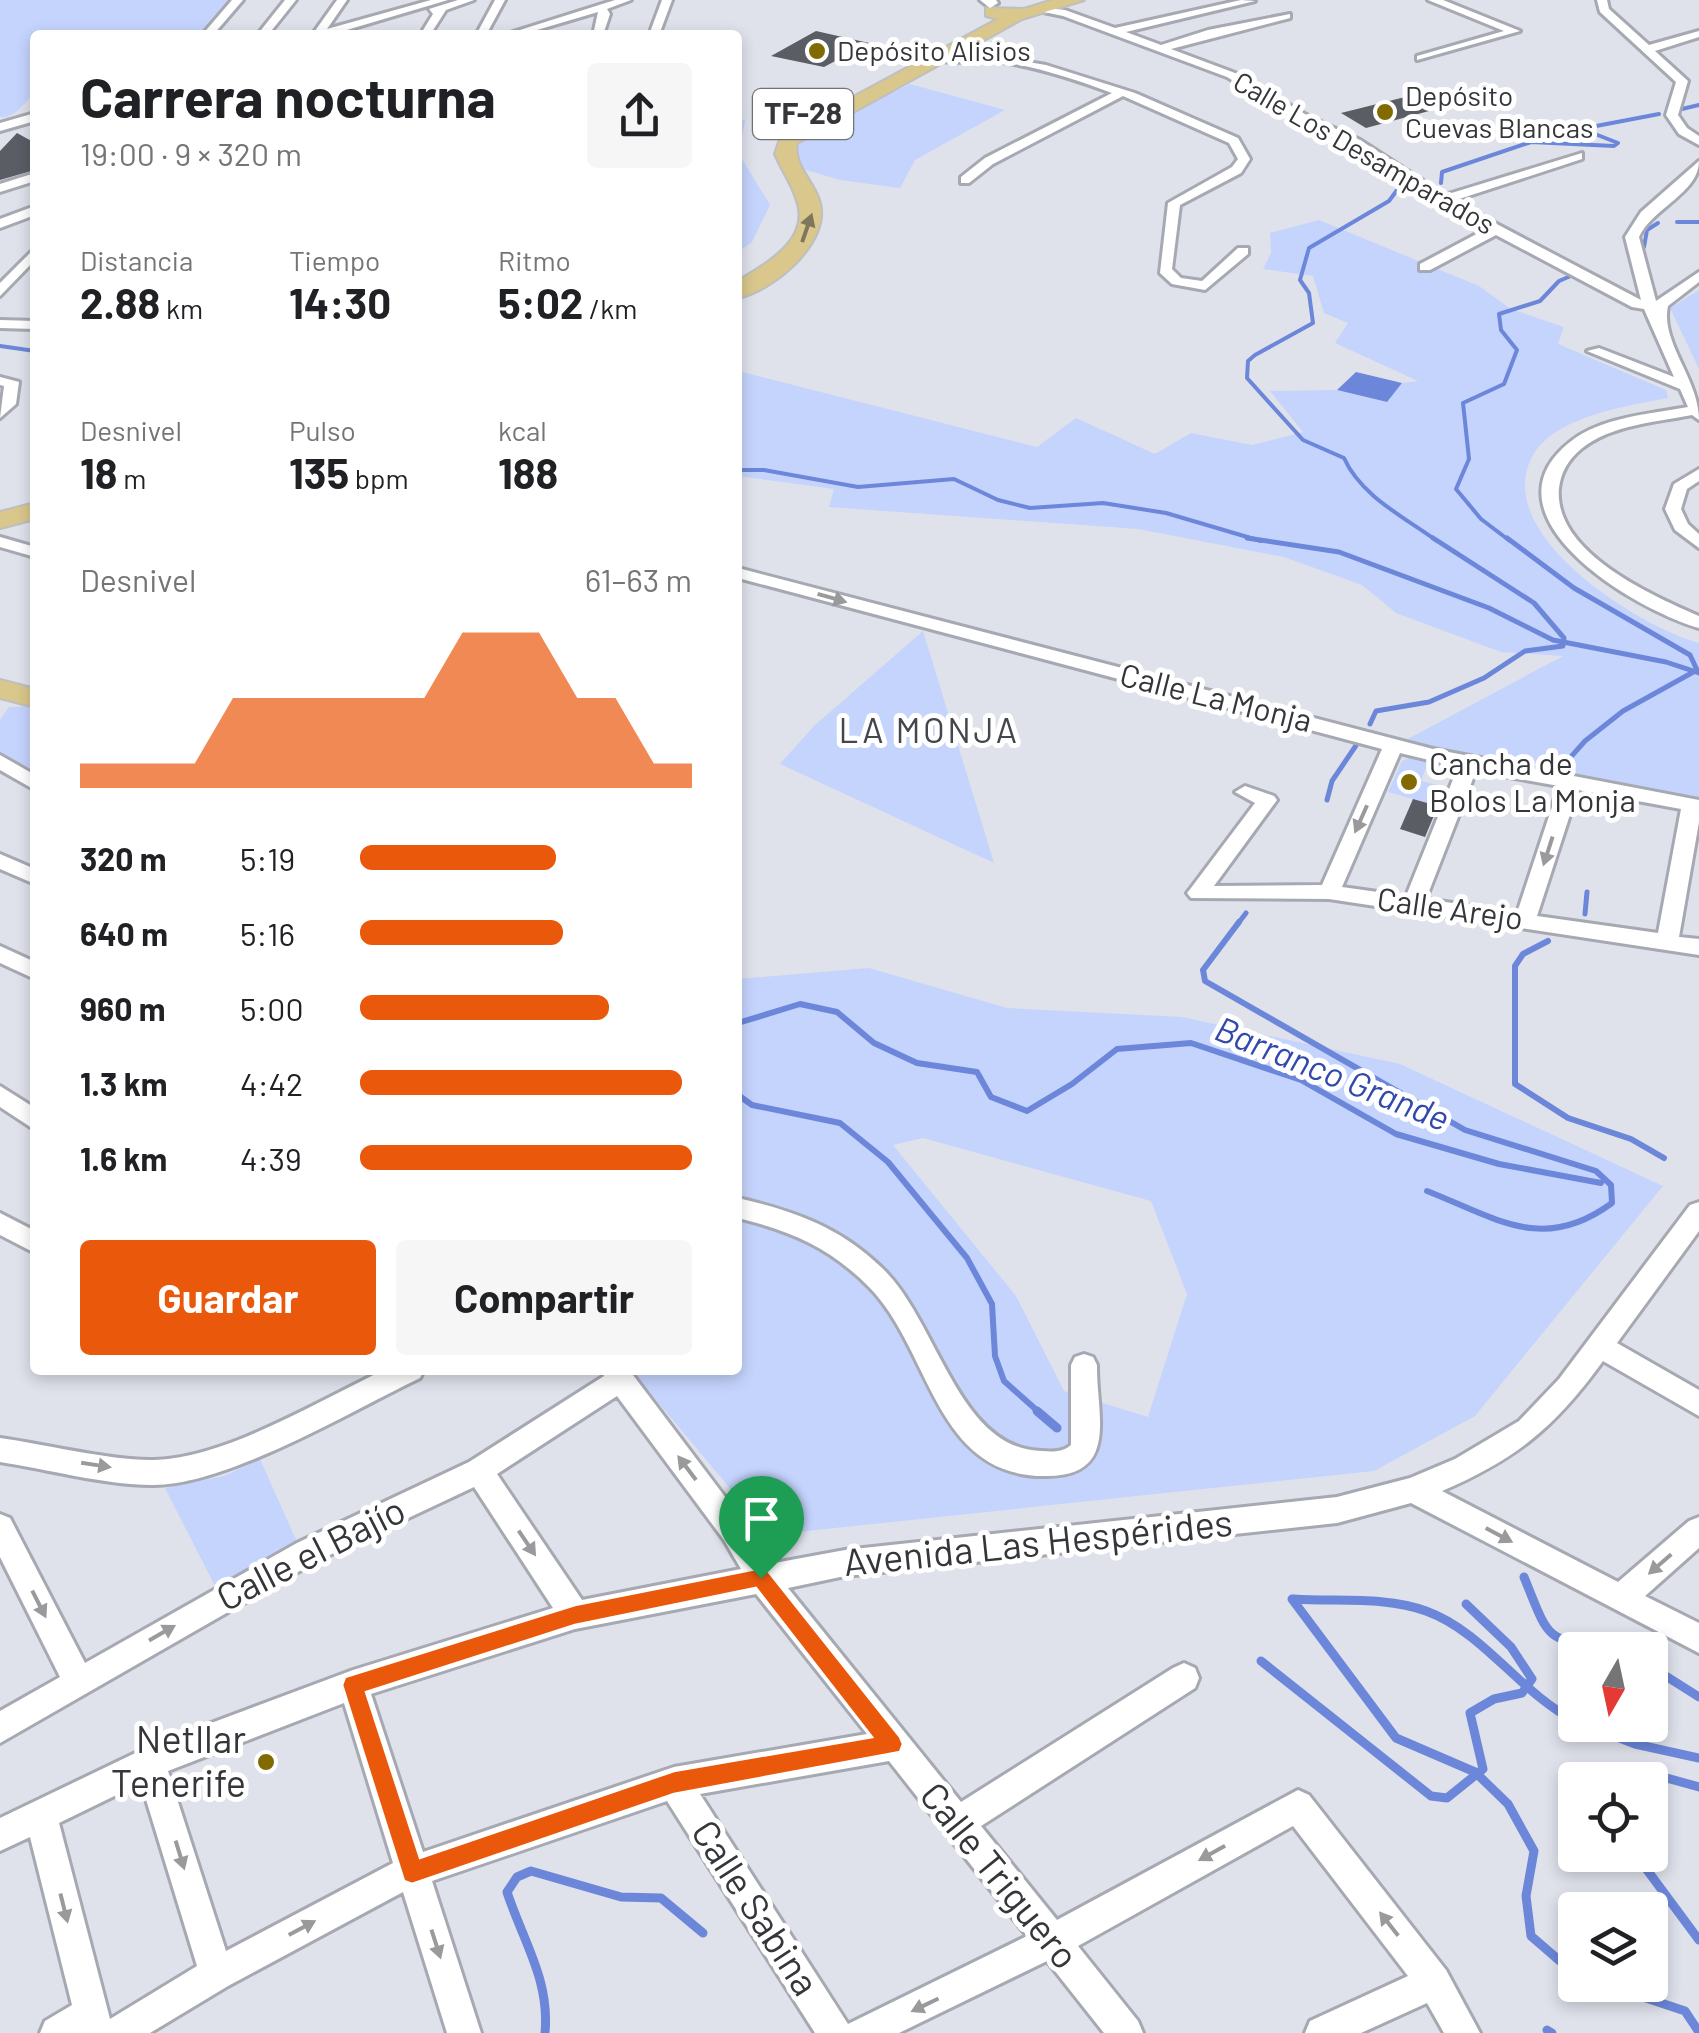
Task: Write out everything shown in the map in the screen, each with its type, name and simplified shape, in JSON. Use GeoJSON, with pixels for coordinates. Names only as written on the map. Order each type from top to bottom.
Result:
{"type":"FeatureCollection","features":[{"type":"Feature","properties":{"kind":"main road","name":"TF-28"},"geometry":{"type":"LineString","coordinates":[[764,137],[962,33],[992,4],[1073,8]]}},
{"type":"Feature","properties":{"kind":"main road","name":"TF-28"},"geometry":{"type":"LineString","coordinates":[[742,289],[776,269],[807,236],[813,218],[812,201],[784,160],[783,148],[788,140],[938,58],[975,48],[1031,7]]}},
{"type":"Feature","properties":{"kind":"main road","name":"TF-28"},"geometry":{"type":"LineString","coordinates":[[742,271],[765,256],[789,224],[791,210],[785,192],[765,167]]}},
{"type":"Feature","properties":{"kind":"main road"},"geometry":{"type":"LineString","coordinates":[[0,689],[30,697]]}},
{"type":"Feature","properties":{"kind":"street"},"geometry":{"type":"LineString","coordinates":[[211,30],[238,0]]}},
{"type":"Feature","properties":{"kind":"street"},"geometry":{"type":"LineString","coordinates":[[266,30],[291,0]]}},
{"type":"Feature","properties":{"kind":"street"},"geometry":{"type":"LineString","coordinates":[[321,30],[342,0]]}},
{"type":"Feature","properties":{"kind":"street"},"geometry":{"type":"LineString","coordinates":[[337,30],[469,0]]}},
{"type":"Feature","properties":{"kind":"street"},"geometry":{"type":"LineString","coordinates":[[484,30],[500,0]]}},
{"type":"Feature","properties":{"kind":"street"},"geometry":{"type":"LineString","coordinates":[[549,23],[626,0]]}},
{"type":"Feature","properties":{"kind":"street"},"geometry":{"type":"LineString","coordinates":[[656,30],[666,0]]}},
{"type":"Feature","properties":{"kind":"street"},"geometry":{"type":"LineString","coordinates":[[1421,58],[1516,31],[1433,0]]}},
{"type":"Feature","properties":{"kind":"street"},"geometry":{"type":"LineString","coordinates":[[1117,31],[1250,1]]}},
{"type":"Feature","properties":{"kind":"street"},"geometry":{"type":"LineString","coordinates":[[376,30],[442,4]]}},
{"type":"Feature","properties":{"kind":"street"},"geometry":{"type":"LineString","coordinates":[[428,30],[442,4]]}},
{"type":"Feature","properties":{"kind":"street"},"geometry":{"type":"LineString","coordinates":[[1600,5],[1682,80],[1683,100],[1671,111],[1699,141]]}},
{"type":"Feature","properties":{"kind":"street"},"geometry":{"type":"LineString","coordinates":[[600,8],[606,14],[600,30]]}},
{"type":"Feature","properties":{"kind":"street","name":"Calle Los Desamparados"},"geometry":{"type":"LineString","coordinates":[[1073,8],[1117,31],[1231,75],[1306,120],[1356,143],[1496,230],[1637,304],[1649,302]]}},
{"type":"Feature","properties":{"kind":"street"},"geometry":{"type":"LineString","coordinates":[[1162,48],[1208,33],[1286,16]]}},
{"type":"Feature","properties":{"kind":"street"},"geometry":{"type":"LineString","coordinates":[[1648,49],[1699,34]]}},
{"type":"Feature","properties":{"kind":"street"},"geometry":{"type":"LineString","coordinates":[[975,48],[1120,92],[1234,141],[1244,159],[1237,170],[1174,202],[1165,270],[1177,282],[1206,286],[1244,251]]}},
{"type":"Feature","properties":{"kind":"street"},"geometry":{"type":"LineString","coordinates":[[1682,80],[1699,74]]}},
{"type":"Feature","properties":{"kind":"street"},"geometry":{"type":"LineString","coordinates":[[966,180],[989,161],[1120,92]]}},
{"type":"Feature","properties":{"kind":"street"},"geometry":{"type":"LineString","coordinates":[[3,131],[30,106]]}},
{"type":"Feature","properties":{"kind":"street"},"geometry":{"type":"LineString","coordinates":[[3,131],[30,119]]}},
{"type":"Feature","properties":{"kind":"street"},"geometry":{"type":"LineString","coordinates":[[3,131],[30,126]]}},
{"type":"Feature","properties":{"kind":"street"},"geometry":{"type":"LineString","coordinates":[[1443,200],[1578,156]]}},
{"type":"Feature","properties":{"kind":"street"},"geometry":{"type":"LineString","coordinates":[[1699,165],[1694,174],[1650,207],[1636,224],[1632,244],[1649,302],[1698,413],[1620,421],[1577,441],[1552,470],[1546,501],[1564,538],[1591,564],[1630,590],[1699,623]]}},
{"type":"Feature","properties":{"kind":"street"},"geometry":{"type":"LineString","coordinates":[[0,188],[30,179]]}},
{"type":"Feature","properties":{"kind":"street"},"geometry":{"type":"LineString","coordinates":[[0,223],[30,212]]}},
{"type":"Feature","properties":{"kind":"street"},"geometry":{"type":"LineString","coordinates":[[0,223],[30,223]]}},
{"type":"Feature","properties":{"kind":"street"},"geometry":{"type":"LineString","coordinates":[[1425,266],[1496,230]]}},
{"type":"Feature","properties":{"kind":"street"},"geometry":{"type":"LineString","coordinates":[[0,292],[30,258]]}},
{"type":"Feature","properties":{"kind":"street"},"geometry":{"type":"LineString","coordinates":[[1649,302],[1699,276]]}},
{"type":"Feature","properties":{"kind":"street"},"geometry":{"type":"LineString","coordinates":[[1641,280],[1662,288],[1683,286]]}},
{"type":"Feature","properties":{"kind":"street"},"geometry":{"type":"LineString","coordinates":[[1657,322],[1661,304],[1683,286]]}},
{"type":"Feature","properties":{"kind":"street"},"geometry":{"type":"LineString","coordinates":[[0,324],[30,325]]}},
{"type":"Feature","properties":{"kind":"street"},"geometry":{"type":"LineString","coordinates":[[1594,351],[1685,386]]}},
{"type":"Feature","properties":{"kind":"street"},"geometry":{"type":"LineString","coordinates":[[0,380],[12,382],[8,404],[0,413]]}},
{"type":"Feature","properties":{"kind":"street"},"geometry":{"type":"LineString","coordinates":[[1699,474],[1680,487],[1673,509],[1681,526],[1699,544]]}},
{"type":"Feature","properties":{"kind":"street"},"geometry":{"type":"LineString","coordinates":[[0,542],[30,551]]}},
{"type":"Feature","properties":{"kind":"street","name":"Calle La Monja"},"geometry":{"type":"LineString","coordinates":[[746,576],[1393,746],[1695,806]]}},
{"type":"Feature","properties":{"kind":"street"},"geometry":{"type":"LineString","coordinates":[[1329,892],[1393,746]]}},
{"type":"Feature","properties":{"kind":"street"},"geometry":{"type":"LineString","coordinates":[[0,761],[30,781]]}},
{"type":"Feature","properties":{"kind":"street"},"geometry":{"type":"LineString","coordinates":[[1414,902],[1469,763]]}},
{"type":"Feature","properties":{"kind":"street"},"geometry":{"type":"LineString","coordinates":[[1525,920],[1570,781]]}},
{"type":"Feature","properties":{"kind":"street","name":"Calle Arejo"},"geometry":{"type":"LineString","coordinates":[[1246,792],[1267,800],[1198,893],[1329,892],[1699,947]]}},
{"type":"Feature","properties":{"kind":"street"},"geometry":{"type":"LineString","coordinates":[[1667,942],[1695,806]]}},
{"type":"Feature","properties":{"kind":"street"},"geometry":{"type":"LineString","coordinates":[[0,861],[30,875]]}},
{"type":"Feature","properties":{"kind":"street"},"geometry":{"type":"LineString","coordinates":[[0,954],[30,969]]}},
{"type":"Feature","properties":{"kind":"street"},"geometry":{"type":"LineString","coordinates":[[0,1095],[30,1117]]}},
{"type":"Feature","properties":{"kind":"street"},"geometry":{"type":"LineString","coordinates":[[742,1209],[794,1222],[847,1251],[901,1308],[957,1414],[980,1442],[1011,1461],[1044,1465],[1072,1462],[1083,1452],[1087,1441],[1081,1389],[1084,1365]]}},
{"type":"Feature","properties":{"kind":"street","name":"Avenida Las Hespérides"},"geometry":{"type":"LineString","coordinates":[[0,1835],[150,1762],[352,1685],[575,1615],[845,1563],[1337,1510],[1413,1490],[1465,1468],[1529,1429],[1569,1387],[1699,1212]]}},
{"type":"Feature","properties":{"kind":"street"},"geometry":{"type":"LineString","coordinates":[[0,1223],[30,1240]]}},
{"type":"Feature","properties":{"kind":"street"},"geometry":{"type":"LineString","coordinates":[[1600,1346],[1699,1404]]}},
{"type":"Feature","properties":{"kind":"street"},"geometry":{"type":"LineString","coordinates":[[0,1450],[150,1473],[183,1470],[223,1459],[399,1375]]}},
{"type":"Feature","properties":{"kind":"street","name":"Calle el Bajío"},"geometry":{"type":"LineString","coordinates":[[0,1728],[307,1552],[479,1471],[617,1375]]}},
{"type":"Feature","properties":{"kind":"street","name":"Calle Triguero"},"geometry":{"type":"LineString","coordinates":[[617,1375],[734,1531],[761,1578],[1126,2033]]}},
{"type":"Feature","properties":{"kind":"street"},"geometry":{"type":"LineString","coordinates":[[479,1471],[575,1615]]}},
{"type":"Feature","properties":{"kind":"street"},"geometry":{"type":"LineString","coordinates":[[1413,1490],[1699,1639]]}},
{"type":"Feature","properties":{"kind":"street"},"geometry":{"type":"LineString","coordinates":[[0,1526],[78,1681]]}},
{"type":"Feature","properties":{"kind":"street"},"geometry":{"type":"LineString","coordinates":[[1620,1599],[1699,1530]]}},
{"type":"Feature","properties":{"kind":"street"},"geometry":{"type":"LineString","coordinates":[[958,1822],[1184,1678]]}},
{"type":"Feature","properties":{"kind":"street"},"geometry":{"type":"LineString","coordinates":[[352,1685],[464,2033]]}},
{"type":"Feature","properties":{"kind":"street"},"geometry":{"type":"LineString","coordinates":[[57,2033],[102,2026],[216,1974],[412,1872],[674,1783],[892,1744]]}},
{"type":"Feature","properties":{"kind":"street"},"geometry":{"type":"LineString","coordinates":[[150,1762],[216,1974]]}},
{"type":"Feature","properties":{"kind":"street","name":"Calle Sabina"},"geometry":{"type":"LineString","coordinates":[[674,1783],[835,2033]]}},
{"type":"Feature","properties":{"kind":"street"},"geometry":{"type":"LineString","coordinates":[[862,2033],[1051,1942],[1298,1806],[1434,1982],[1464,2033]]}},
{"type":"Feature","properties":{"kind":"street"},"geometry":{"type":"LineString","coordinates":[[40,1814],[102,2026]]}},
{"type":"Feature","properties":{"kind":"street"},"geometry":{"type":"LineString","coordinates":[[1322,2033],[1434,1982]]}},
{"type":"Feature","properties":{"kind":"shaded area"},"geometry":{"type":"Polygon","coordinates":[[[0,0],[229,0],[203,30],[30,30],[30,97],[15,113],[0,117],[0,0]]]}},
{"type":"Feature","properties":{"kind":"shaded area"},"geometry":{"type":"Polygon","coordinates":[[[910,84],[1005,110],[915,160],[900,188],[840,180],[803,169],[795,154],[798,139],[910,84]]]}},
{"type":"Feature","properties":{"kind":"shaded area"},"geometry":{"type":"Polygon","coordinates":[[[742,159],[770,205],[752,242],[742,249],[742,159]]]}},
{"type":"Feature","properties":{"kind":"shaded area"},"geometry":{"type":"Polygon","coordinates":[[[1319,220],[1479,286],[1511,309],[1564,327],[1558,344],[1666,390],[1668,398],[1593,415],[1557,432],[1532,457],[1525,487],[1532,517],[1551,546],[1578,573],[1642,618],[1699,643],[1699,800],[1404,741],[1563,656],[1501,652],[1396,613],[1362,585],[1284,557],[1138,529],[829,507],[834,489],[742,477],[742,372],[1037,447],[1076,418],[1155,454],[1191,433],[1252,445],[1303,432],[1270,391],[1337,390],[1386,402],[1402,383],[1418,381],[1335,343],[1348,323],[1324,313],[1313,276],[1263,269],[1271,253],[1270,233],[1319,220]]]}},
{"type":"Feature","properties":{"kind":"shaded area"},"geometry":{"type":"Polygon","coordinates":[[[1699,290],[1699,369],[1670,308],[1699,290]]]}},
{"type":"Feature","properties":{"kind":"shaded area"},"geometry":{"type":"Polygon","coordinates":[[[923,631],[994,863],[780,764],[814,726],[923,631]]]}},
{"type":"Feature","properties":{"kind":"shaded area"},"geometry":{"type":"Polygon","coordinates":[[[30,706],[30,770],[0,754],[0,720],[9,707],[30,706]]]}},
{"type":"Feature","properties":{"kind":"shaded area","name":"Cancha de Bolos La Monja"},"geometry":{"type":"Polygon","coordinates":[[[1409,758],[1428,763],[1421,781],[1446,787],[1438,806],[1388,792],[1402,761],[1409,758]]]}},
{"type":"Feature","properties":{"kind":"shaded area"},"geometry":{"type":"Polygon","coordinates":[[[869,968],[1007,1008],[1182,1017],[1400,1064],[1663,1186],[1475,1416],[1374,1471],[769,1535],[635,1375],[742,1375],[742,979],[869,968]],[[923,1138],[893,1145],[1016,1296],[1064,1391],[1148,1417],[1187,1294],[1151,1201],[923,1138]]]}},
{"type":"Feature","properties":{"kind":"shaded area"},"geometry":{"type":"Polygon","coordinates":[[[260,1459],[297,1542],[216,1588],[165,1488],[224,1476],[260,1459]]]}},
{"type":"Feature","properties":{"kind":"water"},"geometry":{"type":"Polygon","coordinates":[[[1356,372],[1402,383],[1387,402],[1337,390],[1356,372]]]}},
{"type":"Feature","properties":{"kind":"building","name":"Depósito Alisios"},"geometry":{"type":"Polygon","coordinates":[[[816,31],[869,43],[824,67],[771,56],[816,31]]]}},
{"type":"Feature","properties":{"kind":"building","name":"Depósito Cuevas Blancas"},"geometry":{"type":"Polygon","coordinates":[[[1405,97],[1429,111],[1366,128],[1341,113],[1405,97]]]}},
{"type":"Feature","properties":{"kind":"building"},"geometry":{"type":"Polygon","coordinates":[[[17,133],[30,140],[30,171],[0,180],[0,151],[17,133]]]}},
{"type":"Feature","properties":{"kind":"building"},"geometry":{"type":"Polygon","coordinates":[[[1413,799],[1438,806],[1425,837],[1400,829],[1413,799]]]}},
{"type":"Feature","properties":{"kind":"waterway"},"geometry":{"type":"LineString","coordinates":[[1682,109],[1699,105]]}},
{"type":"Feature","properties":{"kind":"waterway"},"geometry":{"type":"LineString","coordinates":[[1441,183],[1442,172],[1531,142],[1614,146],[1618,143],[1595,134],[1591,127],[1659,114]]}},
{"type":"Feature","properties":{"kind":"waterway"},"geometry":{"type":"LineString","coordinates":[[1415,183],[1403,182],[1389,201],[1309,248],[1300,280],[1309,293],[1313,323],[1255,355],[1248,361],[1247,378],[1303,440],[1344,458],[1372,495],[1437,541]]}},
{"type":"Feature","properties":{"kind":"waterway"},"geometry":{"type":"LineString","coordinates":[[1677,222],[1699,222]]}},
{"type":"Feature","properties":{"kind":"waterway"},"geometry":{"type":"LineString","coordinates":[[1644,247],[1647,230],[1658,223]]}},
{"type":"Feature","properties":{"kind":"waterway"},"geometry":{"type":"LineString","coordinates":[[1510,541],[1481,519],[1456,489],[1469,459],[1463,403],[1504,384],[1517,350],[1501,330],[1499,314],[1540,301],[1559,281],[1573,275]]}},
{"type":"Feature","properties":{"kind":"waterway","name":"Barranco Grande"},"geometry":{"type":"LineString","coordinates":[[0,346],[30,350]]}},
{"type":"Feature","properties":{"kind":"waterway"},"geometry":{"type":"LineString","coordinates":[[742,470],[764,470],[858,487],[954,479],[998,500],[1030,508],[1103,503],[1166,513],[1255,539]]}},
{"type":"Feature","properties":{"kind":"waterway"},"geometry":{"type":"LineString","coordinates":[[1247,538],[1255,539]]}},
{"type":"Feature","properties":{"kind":"waterway"},"geometry":{"type":"LineString","coordinates":[[1433,538],[1534,603],[1563,642]]}},
{"type":"Feature","properties":{"kind":"waterway"},"geometry":{"type":"LineString","coordinates":[[1507,538],[1574,588],[1690,655],[1694,671]]}},
{"type":"Feature","properties":{"kind":"waterway"},"geometry":{"type":"LineString","coordinates":[[1255,539],[1339,552],[1489,608],[1563,642]]}},
{"type":"Feature","properties":{"kind":"waterway"},"geometry":{"type":"LineString","coordinates":[[1255,539],[1261,541]]}},
{"type":"Feature","properties":{"kind":"waterway"},"geometry":{"type":"LineString","coordinates":[[1370,724],[1376,711],[1429,702],[1484,678],[1525,651],[1563,646],[1563,642]]}},
{"type":"Feature","properties":{"kind":"waterway"},"geometry":{"type":"LineString","coordinates":[[1563,642],[1666,662],[1694,671]]}},
{"type":"Feature","properties":{"kind":"waterway"},"geometry":{"type":"LineString","coordinates":[[1561,768],[1585,741],[1623,711],[1694,671]]}},
{"type":"Feature","properties":{"kind":"waterway"},"geometry":{"type":"LineString","coordinates":[[1694,671],[1699,673]]}},
{"type":"Feature","properties":{"kind":"waterway"},"geometry":{"type":"LineString","coordinates":[[1327,800],[1332,781],[1357,744]]}},
{"type":"Feature","properties":{"kind":"waterway"},"geometry":{"type":"LineString","coordinates":[[1585,914],[1587,892]]}},
{"type":"Feature","properties":{"kind":"waterway"},"geometry":{"type":"LineString","coordinates":[[1237,925],[1246,913]]}},
{"type":"Feature","properties":{"kind":"waterway"},"geometry":{"type":"LineString","coordinates":[[1239,922],[1203,970],[1205,981],[1465,1130],[1596,1171],[1611,1185],[1612,1203],[1587,1218],[1541,1229],[1498,1220],[1427,1191]]}},
{"type":"Feature","properties":{"kind":"waterway"},"geometry":{"type":"LineString","coordinates":[[1548,941],[1523,954],[1515,966],[1515,1084],[1568,1118],[1631,1139],[1664,1158]]}},
{"type":"Feature","properties":{"kind":"waterway","name":"Barranco Grande"},"geometry":{"type":"LineString","coordinates":[[742,1022],[800,1004],[837,1012],[874,1043],[917,1063],[977,1072],[991,1097],[1027,1111],[1072,1084],[1117,1049],[1191,1043],[1301,1080],[1396,1134],[1499,1164],[1601,1183]]}},
{"type":"Feature","properties":{"kind":"waterway"},"geometry":{"type":"LineString","coordinates":[[742,1098],[752,1105],[840,1123],[888,1162],[967,1258],[992,1304],[995,1356],[1004,1381],[1040,1413]]}},
{"type":"Feature","properties":{"kind":"waterway"},"geometry":{"type":"LineString","coordinates":[[1037,1411],[1057,1428]]}},
{"type":"Feature","properties":{"kind":"waterway"},"geometry":{"type":"LineString","coordinates":[[1524,1577],[1546,1626],[1558,1637]]}},
{"type":"Feature","properties":{"kind":"waterway"},"geometry":{"type":"LineString","coordinates":[[1292,1599],[1396,1738],[1477,1774]]}},
{"type":"Feature","properties":{"kind":"waterway"},"geometry":{"type":"LineString","coordinates":[[1294,1599],[1378,1601],[1426,1611],[1466,1633],[1527,1686]]}},
{"type":"Feature","properties":{"kind":"waterway"},"geometry":{"type":"LineString","coordinates":[[1466,1604],[1511,1647],[1532,1679],[1527,1686]]}},
{"type":"Feature","properties":{"kind":"waterway"},"geometry":{"type":"LineString","coordinates":[[1261,1661],[1431,1796],[1447,1798],[1477,1774]]}},
{"type":"Feature","properties":{"kind":"waterway"},"geometry":{"type":"LineString","coordinates":[[1668,1677],[1699,1697]]}},
{"type":"Feature","properties":{"kind":"waterway"},"geometry":{"type":"LineString","coordinates":[[1477,1774],[1483,1769],[1470,1713],[1494,1699],[1522,1693],[1527,1686]]}},
{"type":"Feature","properties":{"kind":"waterway"},"geometry":{"type":"LineString","coordinates":[[1527,1686],[1558,1711]]}},
{"type":"Feature","properties":{"kind":"waterway"},"geometry":{"type":"LineString","coordinates":[[1630,1742],[1699,1758]]}},
{"type":"Feature","properties":{"kind":"waterway"},"geometry":{"type":"LineString","coordinates":[[1477,1774],[1508,1804],[1534,1851],[1526,1896],[1531,1936],[1558,1959]]}},
{"type":"Feature","properties":{"kind":"waterway"},"geometry":{"type":"LineString","coordinates":[[1668,1778],[1699,1787]]}},
{"type":"Feature","properties":{"kind":"waterway"},"geometry":{"type":"LineString","coordinates":[[545,2033],[539,1978],[507,1892],[517,1877],[531,1871],[621,1897],[661,1898],[703,1933]]}},
{"type":"Feature","properties":{"kind":"waterway"},"geometry":{"type":"LineString","coordinates":[[1649,1872],[1699,1940]]}},
{"type":"Feature","properties":{"kind":"waterway"},"geometry":{"type":"LineString","coordinates":[[1658,2002],[1685,2011],[1699,2032]]}},
{"type":"Feature","properties":{"kind":"waterway"},"geometry":{"type":"LineString","coordinates":[[1547,2030],[1552,2033]]}},
{"type":"Feature","properties":{"kind":"place","name":"Depósito Alisios"},"geometry":{"type":"Point","coordinates":[817,51]}},
{"type":"Feature","properties":{"kind":"place","name":"Depósito Cuevas Blancas"},"geometry":{"type":"Point","coordinates":[1385,112]}},
{"type":"Feature","properties":{"kind":"place","name":"Cancha de Bolos La Monja"},"geometry":{"type":"Point","coordinates":[1409,782]}},
{"type":"Feature","properties":{"kind":"place","name":"Netllar Tenerife"},"geometry":{"type":"Point","coordinates":[266,1762]}},
{"type":"Feature","properties":{"kind":"district","name":"LA MONJA"},"geometry":{"type":"Point","coordinates":[929,731]}},
{"type":"Feature","properties":{"kind":"route"},"geometry":{"type":"LineString","coordinates":[[761,1578],[892,1744],[674,1783],[412,1872],[352,1685],[575,1615],[761,1578]]}}]}
